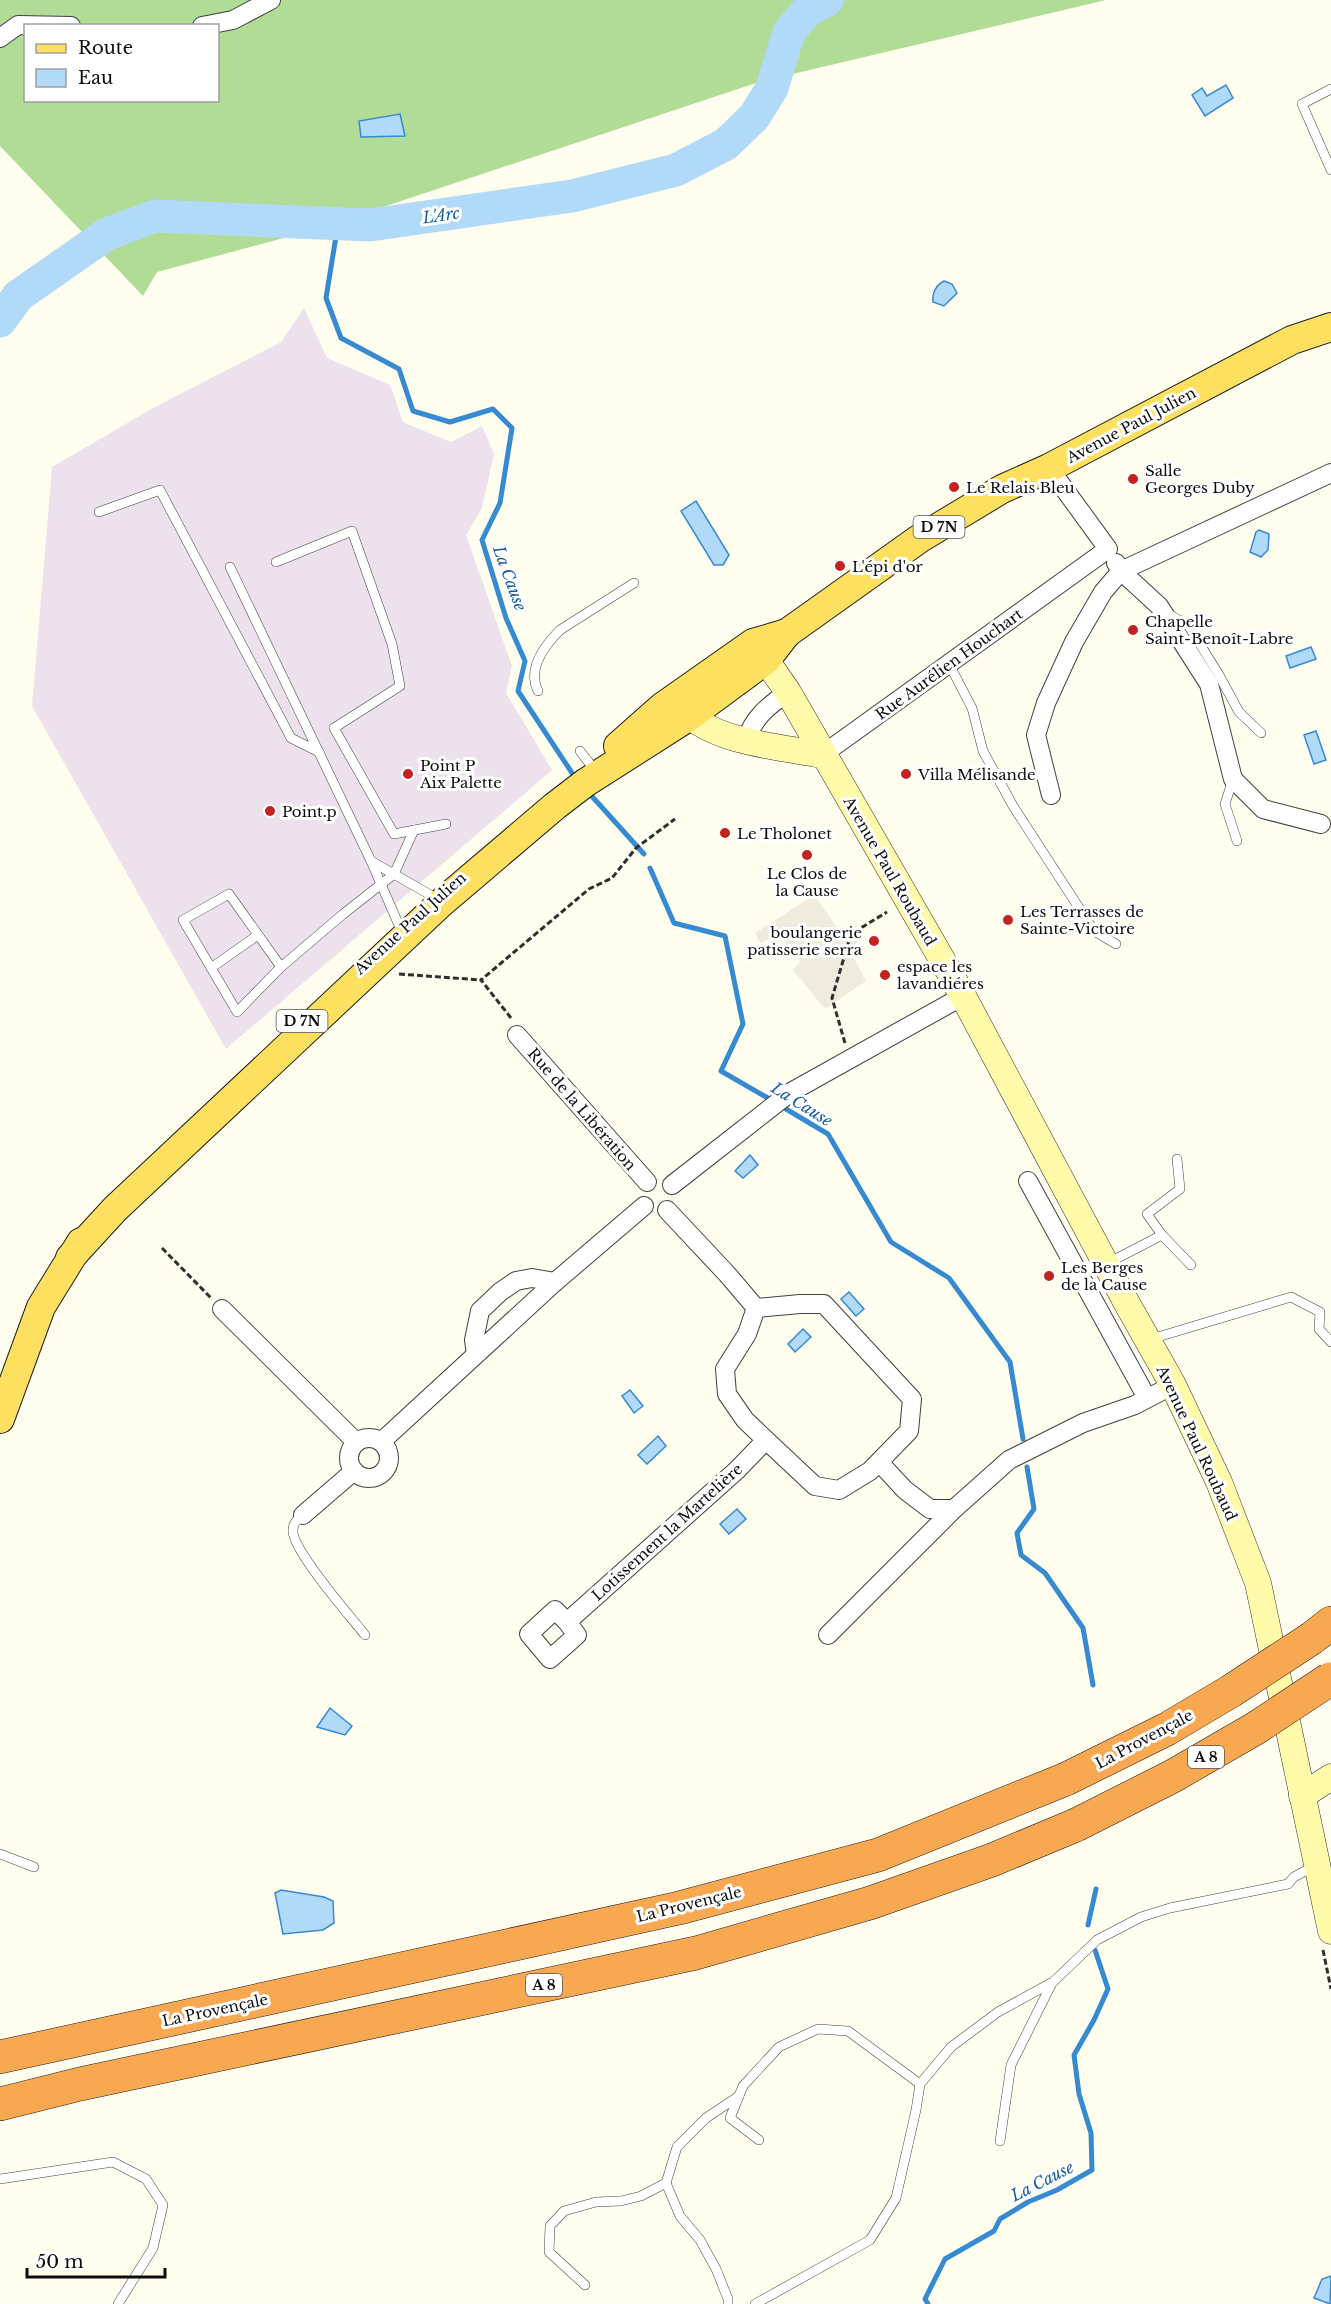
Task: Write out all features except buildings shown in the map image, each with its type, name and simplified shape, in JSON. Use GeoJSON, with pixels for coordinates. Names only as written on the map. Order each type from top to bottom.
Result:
{"type":"FeatureCollection","features":[{"type":"Feature","properties":{"kind":"highway","name":"La Provençale"},"geometry":{"type":"LineString","coordinates":[[0,2057],[679,1908],[878,1855],[1066,1779],[1167,1729],[1231,1691],[1322,1631]]}},
{"type":"Feature","properties":{"kind":"highway","name":"A 8"},"geometry":{"type":"LineString","coordinates":[[0,2104],[92,2081],[696,1953],[870,1903],[992,1860],[1076,1824],[1173,1776],[1256,1728],[1330,1678]]}},
{"type":"Feature","properties":{"kind":"main road","name":"Avenue Paul Julien"},"geometry":{"type":"LineString","coordinates":[[70,1258],[123,1202],[441,903],[587,771],[662,707],[753,651],[787,633],[918,539],[1002,489],[1049,468],[1292,340],[1331,327]]}},
{"type":"Feature","properties":{"kind":"main road","name":"Avenue Paul Julien"},"geometry":{"type":"LineString","coordinates":[[587,771],[690,716],[753,651]]}},
{"type":"Feature","properties":{"kind":"main road","name":"Avenue Paul Julien"},"geometry":{"type":"LineString","coordinates":[[0,1419],[41,1307],[70,1258],[111,1197],[434,897],[553,803]]}},
{"type":"Feature","properties":{"kind":"street"},"geometry":{"type":"LineString","coordinates":[[212,24],[233,20],[271,0]]}},
{"type":"Feature","properties":{"kind":"street"},"geometry":{"type":"LineString","coordinates":[[0,38],[18,25],[24,25]]}},
{"type":"Feature","properties":{"kind":"street"},"geometry":{"type":"LineString","coordinates":[[1049,468],[1108,549],[1121,571],[1159,606],[1209,684],[1233,779],[1263,809],[1321,824]]}},
{"type":"Feature","properties":{"kind":"street"},"geometry":{"type":"LineString","coordinates":[[1052,795],[1036,735],[1046,703],[1074,642],[1103,592],[1121,571],[1331,473]]}},
{"type":"Feature","properties":{"kind":"street","name":"Rue Aurélien Houchart"},"geometry":{"type":"LineString","coordinates":[[822,755],[1108,549]]}},
{"type":"Feature","properties":{"kind":"street","name":"Avenue Paul Roubaud"},"geometry":{"type":"LineString","coordinates":[[753,651],[788,692],[822,755],[963,996],[1173,1385],[1219,1482],[1258,1583],[1302,1796],[1324,1862],[1331,1931]]}},
{"type":"Feature","properties":{"kind":"street"},"geometry":{"type":"LineString","coordinates":[[746,746],[750,728],[764,709],[788,692]]}},
{"type":"Feature","properties":{"kind":"street"},"geometry":{"type":"LineString","coordinates":[[690,716],[703,726],[746,746],[822,755]]}},
{"type":"Feature","properties":{"kind":"street"},"geometry":{"type":"LineString","coordinates":[[381,1442],[555,1282],[644,1206],[656,1212],[667,1210],[674,1201],[672,1185],[756,1117],[790,1092],[963,996]]}},
{"type":"Feature","properties":{"kind":"street","name":"Rue de la Libération"},"geometry":{"type":"LineString","coordinates":[[518,1035],[647,1182]]}},
{"type":"Feature","properties":{"kind":"street","name":"Rue de la Libération"},"geometry":{"type":"LineString","coordinates":[[644,1206],[640,1197],[647,1182],[657,1178],[668,1181],[672,1185]]}},
{"type":"Feature","properties":{"kind":"street","name":"Avenue Paul Roubaud"},"geometry":{"type":"LineString","coordinates":[[1028,1181],[1147,1398]]}},
{"type":"Feature","properties":{"kind":"street"},"geometry":{"type":"LineString","coordinates":[[667,1210],[756,1308]]}},
{"type":"Feature","properties":{"kind":"street"},"geometry":{"type":"LineString","coordinates":[[1053,1224],[1077,1210]]}},
{"type":"Feature","properties":{"kind":"street"},"geometry":{"type":"LineString","coordinates":[[476,1354],[474,1340],[480,1311],[494,1298],[516,1281],[532,1278],[555,1282]]}},
{"type":"Feature","properties":{"kind":"street"},"geometry":{"type":"LineString","coordinates":[[824,1304],[912,1399],[909,1431],[870,1471],[838,1490],[815,1486],[745,1420],[727,1394],[725,1369],[747,1334],[756,1308],[824,1304]]}},
{"type":"Feature","properties":{"kind":"street"},"geometry":{"type":"LineString","coordinates":[[222,1309],[356,1442]]}},
{"type":"Feature","properties":{"kind":"street"},"geometry":{"type":"LineString","coordinates":[[828,1635],[954,1509],[1009,1460],[1083,1423],[1135,1405],[1173,1385]]}},
{"type":"Feature","properties":{"kind":"street"},"geometry":{"type":"LineString","coordinates":[[369,1438],[381,1442],[388,1452],[384,1471],[372,1477],[360,1475],[354,1471],[349,1453],[356,1442],[369,1438]]}},
{"type":"Feature","properties":{"kind":"street","name":"Lotissement la Martelière"},"geometry":{"type":"LineString","coordinates":[[567,1622],[737,1470],[766,1440]]}},
{"type":"Feature","properties":{"kind":"street"},"geometry":{"type":"LineString","coordinates":[[879,1462],[930,1509],[954,1509]]}},
{"type":"Feature","properties":{"kind":"street"},"geometry":{"type":"LineString","coordinates":[[303,1515],[354,1471]]}},
{"type":"Feature","properties":{"kind":"street"},"geometry":{"type":"LineString","coordinates":[[1302,1796],[1331,1777]]}},
{"type":"Feature","properties":{"kind":"lane"},"geometry":{"type":"LineString","coordinates":[[1331,89],[1302,104],[1331,170]]}},
{"type":"Feature","properties":{"kind":"lane"},"geometry":{"type":"LineString","coordinates":[[99,512],[160,490],[291,738],[319,753]]}},
{"type":"Feature","properties":{"kind":"lane"},"geometry":{"type":"LineString","coordinates":[[276,562],[352,531],[392,644],[400,686],[334,728],[394,834],[446,824]]}},
{"type":"Feature","properties":{"kind":"lane"},"geometry":{"type":"LineString","coordinates":[[230,567],[371,861],[401,930]]}},
{"type":"Feature","properties":{"kind":"lane"},"geometry":{"type":"LineString","coordinates":[[538,691],[534,682],[536,669],[542,652],[552,639],[560,630],[634,583]]}},
{"type":"Feature","properties":{"kind":"lane"},"geometry":{"type":"LineString","coordinates":[[1159,606],[1176,620],[1188,625],[1239,712],[1261,733]]}},
{"type":"Feature","properties":{"kind":"lane"},"geometry":{"type":"LineString","coordinates":[[949,664],[972,708],[983,751],[1013,806],[1095,931],[1116,944]]}},
{"type":"Feature","properties":{"kind":"lane"},"geometry":{"type":"LineString","coordinates":[[1233,779],[1226,804],[1238,841]]}},
{"type":"Feature","properties":{"kind":"lane"},"geometry":{"type":"LineString","coordinates":[[281,967],[229,894],[183,920],[237,1012],[281,967],[394,874],[414,830]]}},
{"type":"Feature","properties":{"kind":"lane"},"geometry":{"type":"LineString","coordinates":[[371,861],[434,897]]}},
{"type":"Feature","properties":{"kind":"lane"},"geometry":{"type":"LineString","coordinates":[[211,968],[258,935]]}},
{"type":"Feature","properties":{"kind":"lane"},"geometry":{"type":"LineString","coordinates":[[1177,1159],[1180,1189],[1146,1214],[1162,1235],[1191,1265]]}},
{"type":"Feature","properties":{"kind":"lane"},"geometry":{"type":"LineString","coordinates":[[1106,1264],[1162,1235]]}},
{"type":"Feature","properties":{"kind":"lane"},"geometry":{"type":"LineString","coordinates":[[1148,1340],[1291,1297],[1320,1312],[1331,1314]]}},
{"type":"Feature","properties":{"kind":"lane"},"geometry":{"type":"LineString","coordinates":[[1320,1312],[1320,1329],[1331,1342]]}},
{"type":"Feature","properties":{"kind":"lane"},"geometry":{"type":"LineString","coordinates":[[303,1515],[296,1521],[292,1532],[300,1551],[365,1635]]}},
{"type":"Feature","properties":{"kind":"lane"},"geometry":{"type":"LineString","coordinates":[[0,1854],[34,1867]]}},
{"type":"Feature","properties":{"kind":"lane"},"geometry":{"type":"LineString","coordinates":[[754,2304],[870,2240],[896,2198],[920,2084],[951,2047],[998,2012],[1052,1983],[1097,1940],[1141,1917],[1170,1908],[1288,1884],[1294,1877],[1324,1862]]}},
{"type":"Feature","properties":{"kind":"lane"},"geometry":{"type":"LineString","coordinates":[[1000,2141],[1011,2065],[1052,1983]]}},
{"type":"Feature","properties":{"kind":"lane"},"geometry":{"type":"LineString","coordinates":[[759,2140],[730,2118],[743,2086],[780,2047],[818,2029],[848,2031],[920,2084]]}},
{"type":"Feature","properties":{"kind":"lane"},"geometry":{"type":"LineString","coordinates":[[728,2304],[716,2269],[700,2240],[680,2216],[666,2182],[677,2147],[706,2118],[739,2096]]}},
{"type":"Feature","properties":{"kind":"lane"},"geometry":{"type":"LineString","coordinates":[[0,2179],[113,2162],[146,2180],[163,2205],[153,2248],[118,2304]]}},
{"type":"Feature","properties":{"kind":"lane"},"geometry":{"type":"LineString","coordinates":[[585,2285],[549,2252],[550,2226],[564,2211],[596,2202],[621,2201],[641,2196],[666,2182]]}},
{"type":"Feature","properties":{"kind":"path"},"geometry":{"type":"LineString","coordinates":[[388,973],[481,980],[589,889],[612,878],[636,848],[675,819]]}},
{"type":"Feature","properties":{"kind":"path"},"geometry":{"type":"LineString","coordinates":[[846,1045],[832,998],[851,934],[887,912]]}},
{"type":"Feature","properties":{"kind":"path"},"geometry":{"type":"LineString","coordinates":[[481,980],[518,1027],[518,1035]]}},
{"type":"Feature","properties":{"kind":"path"},"geometry":{"type":"LineString","coordinates":[[162,1248],[222,1309]]}},
{"type":"Feature","properties":{"kind":"path"},"geometry":{"type":"LineString","coordinates":[[1324,1956],[1331,1989]]}},
{"type":"Feature","properties":{"kind":"shaded area"},"geometry":{"type":"Polygon","coordinates":[[[304,308],[327,358],[390,385],[403,422],[451,442],[482,426],[494,454],[482,508],[466,535],[512,666],[506,693],[552,770],[226,1049],[32,706],[52,467],[153,408],[281,342],[304,308]]]}},
{"type":"Feature","properties":{"kind":"shaded area"},"geometry":{"type":"Polygon","coordinates":[[[814,895],[841,933],[856,924],[860,931],[852,955],[866,981],[825,1009],[793,970],[800,962],[780,934],[760,943],[755,933],[814,895]]]}},
{"type":"Feature","properties":{"kind":"green space"},"geometry":{"type":"Polygon","coordinates":[[[0,0],[1106,0],[759,82],[317,229],[157,272],[143,296],[0,146],[0,0]]]}},
{"type":"Feature","properties":{"kind":"water"},"geometry":{"type":"Polygon","coordinates":[[[1226,85],[1233,98],[1205,116],[1192,95],[1202,88],[1207,96],[1226,85]]]}},
{"type":"Feature","properties":{"kind":"water"},"geometry":{"type":"Polygon","coordinates":[[[400,114],[405,136],[361,137],[359,121],[400,114]]]}},
{"type":"Feature","properties":{"kind":"water"},"geometry":{"type":"Polygon","coordinates":[[[944,281],[952,284],[957,293],[944,306],[933,302],[933,299],[937,287],[944,281]]]}},
{"type":"Feature","properties":{"kind":"water"},"geometry":{"type":"Polygon","coordinates":[[[696,501],[729,555],[723,565],[714,565],[681,511],[696,501]]]}},
{"type":"Feature","properties":{"kind":"water"},"geometry":{"type":"Polygon","coordinates":[[[1259,530],[1269,534],[1268,550],[1261,557],[1250,552],[1256,532],[1259,530]]]}},
{"type":"Feature","properties":{"kind":"water"},"geometry":{"type":"Polygon","coordinates":[[[1311,647],[1316,659],[1290,668],[1286,656],[1311,647]]]}},
{"type":"Feature","properties":{"kind":"water"},"geometry":{"type":"Polygon","coordinates":[[[1316,731],[1326,760],[1314,764],[1304,735],[1316,731]]]}},
{"type":"Feature","properties":{"kind":"water"},"geometry":{"type":"Polygon","coordinates":[[[750,1155],[758,1165],[743,1178],[735,1171],[750,1155]]]}},
{"type":"Feature","properties":{"kind":"water"},"geometry":{"type":"Polygon","coordinates":[[[849,1292],[864,1309],[856,1316],[841,1299],[849,1292]]]}},
{"type":"Feature","properties":{"kind":"water"},"geometry":{"type":"Polygon","coordinates":[[[803,1329],[811,1337],[795,1352],[788,1344],[803,1329]]]}},
{"type":"Feature","properties":{"kind":"water"},"geometry":{"type":"Polygon","coordinates":[[[630,1390],[643,1406],[634,1413],[622,1396],[630,1390]]]}},
{"type":"Feature","properties":{"kind":"water"},"geometry":{"type":"Polygon","coordinates":[[[658,1436],[666,1446],[647,1464],[638,1455],[658,1436]]]}},
{"type":"Feature","properties":{"kind":"water"},"geometry":{"type":"Polygon","coordinates":[[[737,1509],[746,1519],[729,1534],[720,1524],[737,1509]]]}},
{"type":"Feature","properties":{"kind":"water"},"geometry":{"type":"Polygon","coordinates":[[[330,1708],[352,1726],[345,1735],[317,1727],[330,1708]]]}},
{"type":"Feature","properties":{"kind":"water"},"geometry":{"type":"Polygon","coordinates":[[[281,1890],[324,1897],[333,1901],[334,1923],[323,1930],[283,1934],[275,1893],[281,1890]]]}},
{"type":"Feature","properties":{"kind":"water"},"geometry":{"type":"Polygon","coordinates":[[[1331,2276],[1330,2304],[1314,2298],[1322,2279],[1331,2276]]]}},
{"type":"Feature","properties":{"kind":"waterway","name":"L'Arc"},"geometry":{"type":"LineString","coordinates":[[0,321],[18,296],[107,234],[155,216],[370,225],[572,196],[676,170],[726,144],[754,117],[772,88],[789,32],[806,12],[827,0]]}},
{"type":"Feature","properties":{"kind":"waterway","name":"La Cause"},"geometry":{"type":"LineString","coordinates":[[338,224],[326,298],[341,338],[399,369],[413,411],[450,422],[493,409],[512,428],[500,503],[482,540],[506,618],[525,661],[518,691],[576,779]]}},
{"type":"Feature","properties":{"kind":"waterway","name":"La Cause"},"geometry":{"type":"LineString","coordinates":[[589,793],[644,854]]}},
{"type":"Feature","properties":{"kind":"waterway","name":"La Cause"},"geometry":{"type":"LineString","coordinates":[[650,868],[674,923],[725,936],[743,1024],[721,1071],[773,1101]]}},
{"type":"Feature","properties":{"kind":"waterway","name":"La Cause"},"geometry":{"type":"LineString","coordinates":[[781,1106],[828,1134],[891,1242],[949,1278],[1010,1362],[1023,1439]]}},
{"type":"Feature","properties":{"kind":"waterway","name":"La Cause"},"geometry":{"type":"LineString","coordinates":[[1027,1467],[1034,1509],[1017,1533],[1021,1555],[1045,1573],[1083,1628],[1093,1685]]}},
{"type":"Feature","properties":{"kind":"waterway","name":"La Cause"},"geometry":{"type":"LineString","coordinates":[[1088,1925],[1096,1889]]}},
{"type":"Feature","properties":{"kind":"waterway","name":"La Cause"},"geometry":{"type":"LineString","coordinates":[[928,2304],[925,2299],[945,2259],[994,2231],[1000,2219],[1028,2202],[1057,2190],[1092,2170],[1091,2133],[1079,2094],[1074,2055],[1108,1989],[1095,1950]]}},
{"type":"Feature","properties":{"kind":"place","name":"Salle Georges Duby"},"geometry":{"type":"Point","coordinates":[1133,479]}},
{"type":"Feature","properties":{"kind":"place","name":"Le Relais Bleu"},"geometry":{"type":"Point","coordinates":[954,487]}},
{"type":"Feature","properties":{"kind":"place","name":"L'épi d'or"},"geometry":{"type":"Point","coordinates":[840,566]}},
{"type":"Feature","properties":{"kind":"place","name":"Chapelle Saint-Benoît-Labre"},"geometry":{"type":"Point","coordinates":[1133,630]}},
{"type":"Feature","properties":{"kind":"place","name":"Point P Aix Palette"},"geometry":{"type":"Point","coordinates":[408,774]}},
{"type":"Feature","properties":{"kind":"place","name":"Villa Mélisande"},"geometry":{"type":"Point","coordinates":[906,774]}},
{"type":"Feature","properties":{"kind":"place","name":"Point.p"},"geometry":{"type":"Point","coordinates":[270,811]}},
{"type":"Feature","properties":{"kind":"place","name":"Le Tholonet"},"geometry":{"type":"Point","coordinates":[725,833]}},
{"type":"Feature","properties":{"kind":"place","name":"Le Clos de la Cause"},"geometry":{"type":"Point","coordinates":[807,855]}},
{"type":"Feature","properties":{"kind":"place","name":"Les Terrasses de Sainte-Victoire"},"geometry":{"type":"Point","coordinates":[1008,920]}},
{"type":"Feature","properties":{"kind":"place","name":"boulangerie patisserie serra"},"geometry":{"type":"Point","coordinates":[874,941]}},
{"type":"Feature","properties":{"kind":"place","name":"espace les lavandiéres"},"geometry":{"type":"Point","coordinates":[885,975]}},
{"type":"Feature","properties":{"kind":"place","name":"Les Berges de la Cause"},"geometry":{"type":"Point","coordinates":[1049,1276]}}]}
